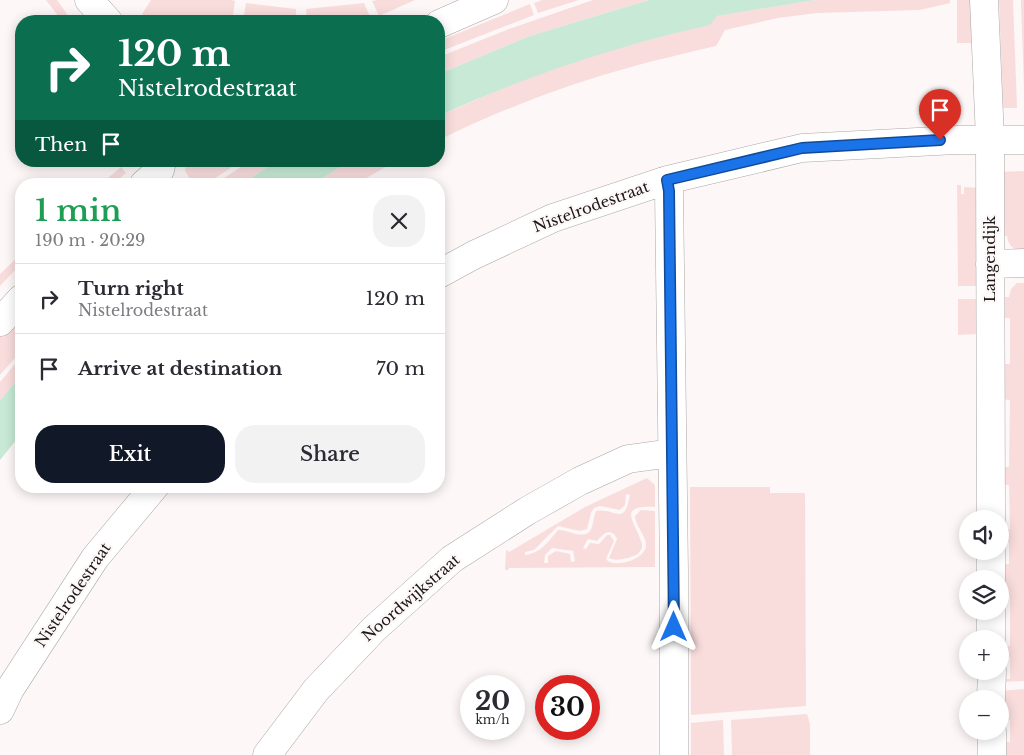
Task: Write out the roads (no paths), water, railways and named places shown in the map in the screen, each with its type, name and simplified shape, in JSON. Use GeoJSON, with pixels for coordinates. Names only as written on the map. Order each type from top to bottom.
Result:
{"type":"FeatureCollection","features":[{"type":"Feature","properties":{"kind":"street"},"geometry":{"type":"LineString","coordinates":[[89,0],[103,15]]}},
{"type":"Feature","properties":{"kind":"street"},"geometry":{"type":"LineString","coordinates":[[445,21],[494,0]]}},
{"type":"Feature","properties":{"kind":"street","name":"Langendijk"},"geometry":{"type":"LineString","coordinates":[[984,0],[990,139],[991,510]]}},
{"type":"Feature","properties":{"kind":"street","name":"Nistelrodestraat"},"geometry":{"type":"LineString","coordinates":[[445,271],[553,218],[667,180],[802,148],[990,139],[1024,140]]}},
{"type":"Feature","properties":{"kind":"street"},"geometry":{"type":"LineString","coordinates":[[667,180],[669,191],[674,755]]}},
{"type":"Feature","properties":{"kind":"street"},"geometry":{"type":"LineString","coordinates":[[990,264],[1024,263]]}},
{"type":"Feature","properties":{"kind":"street"},"geometry":{"type":"LineString","coordinates":[[0,322],[15,306]]}},
{"type":"Feature","properties":{"kind":"street","name":"Noordwijkstraat"},"geometry":{"type":"LineString","coordinates":[[267,755],[316,690],[374,629],[452,559],[527,511],[580,481],[628,459],[672,453]]}},
{"type":"Feature","properties":{"kind":"street","name":"Nistelrodestraat"},"geometry":{"type":"LineString","coordinates":[[0,710],[10,689],[95,558],[150,493]]}},
{"type":"Feature","properties":{"kind":"street"},"geometry":{"type":"LineString","coordinates":[[992,740],[992,755]]}}]}
